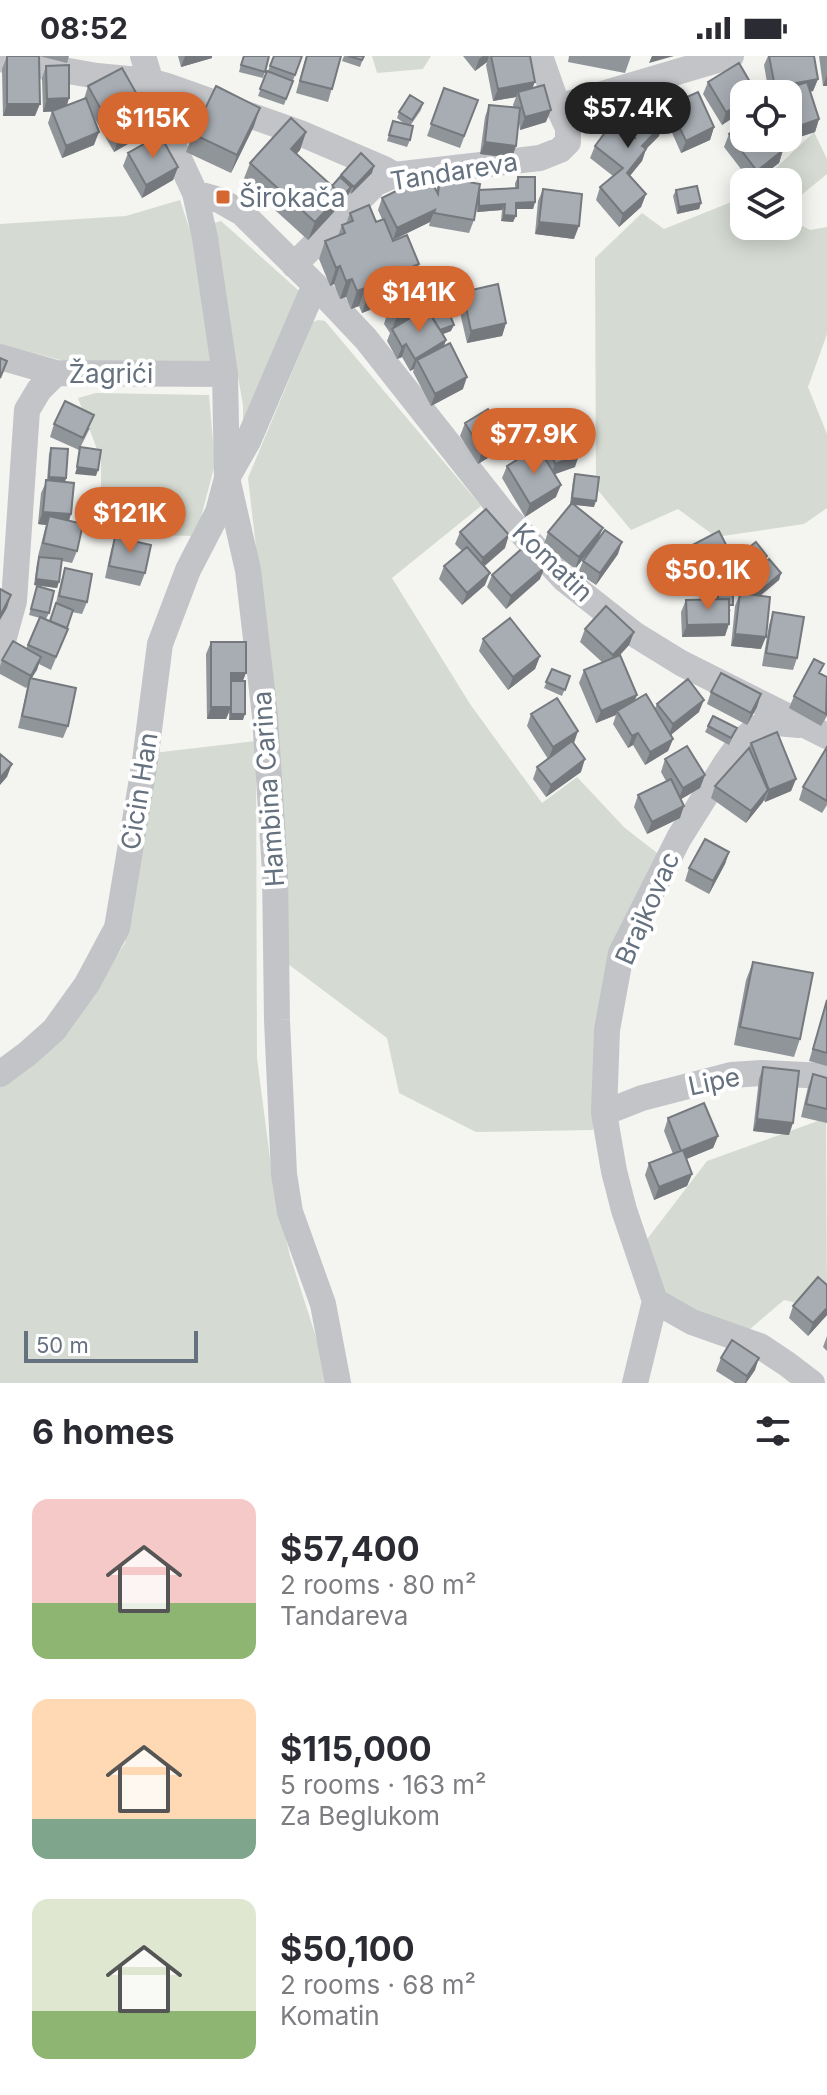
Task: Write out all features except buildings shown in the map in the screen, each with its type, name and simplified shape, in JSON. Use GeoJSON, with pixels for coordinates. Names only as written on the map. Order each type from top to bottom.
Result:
{"type":"FeatureCollection","features":[{"type":"Feature","properties":{"kind":"street"},"geometry":{"type":"LineString","coordinates":[[540,56],[558,107],[731,56]]}},
{"type":"Feature","properties":{"kind":"street"},"geometry":{"type":"LineString","coordinates":[[0,59],[97,76],[147,69],[394,175]]}},
{"type":"Feature","properties":{"kind":"street","name":"Hambina Carina"},"geometry":{"type":"LineString","coordinates":[[147,69],[176,152],[195,193],[205,238],[225,374],[227,478],[248,570],[265,716],[275,871],[277,1020],[284,1174],[290,1212],[323,1304],[338,1383]]}},
{"type":"Feature","properties":{"kind":"street","name":"Tandareva"},"geometry":{"type":"LineString","coordinates":[[294,265],[376,183],[394,175],[540,158],[560,150],[568,142],[568,128],[558,107]]}},
{"type":"Feature","properties":{"kind":"street","name":"Komatin"},"geometry":{"type":"LineString","coordinates":[[195,193],[219,200],[242,213],[315,285],[366,339],[504,514],[564,579],[634,634],[681,663],[817,731]]}},
{"type":"Feature","properties":{"kind":"street"},"geometry":{"type":"LineString","coordinates":[[227,478],[248,441],[315,285]]}},
{"type":"Feature","properties":{"kind":"street","name":"Žagrići"},"geometry":{"type":"LineString","coordinates":[[0,357],[56,373],[225,374]]}},
{"type":"Feature","properties":{"kind":"street"},"geometry":{"type":"LineString","coordinates":[[0,652],[14,601],[27,410],[39,390],[56,373]]}},
{"type":"Feature","properties":{"kind":"street","name":"Cicin Han"},"geometry":{"type":"LineString","coordinates":[[0,1074],[54,1030],[87,984],[117,928],[145,761],[160,644],[188,570],[218,512],[227,478]]}},
{"type":"Feature","properties":{"kind":"street","name":"Brajkovac"},"geometry":{"type":"LineString","coordinates":[[655,1301],[624,1210],[604,1113],[607,1030],[621,953],[679,838],[742,741],[756,728],[777,723],[817,731]]}},
{"type":"Feature","properties":{"kind":"street","name":"Lipe"},"geometry":{"type":"LineString","coordinates":[[604,1113],[642,1098],[731,1075],[827,1076]]}},
{"type":"Feature","properties":{"kind":"street"},"geometry":{"type":"LineString","coordinates":[[635,1383],[655,1301],[692,1322],[760,1346],[812,1383]]}},
{"type":"Feature","properties":{"kind":"shaded area"},"geometry":{"type":"Polygon","coordinates":[[[372,56],[431,56],[423,69],[377,73],[372,56]]]}},
{"type":"Feature","properties":{"kind":"shaded area"},"geometry":{"type":"Polygon","coordinates":[[[814,132],[827,159],[827,174],[802,195],[802,168],[776,168],[793,152],[802,152],[802,143],[814,132]]]}},
{"type":"Feature","properties":{"kind":"shaded area"},"geometry":{"type":"Polygon","coordinates":[[[180,200],[196,249],[215,358],[208,364],[68,362],[0,344],[0,224],[126,216],[180,200]]]}},
{"type":"Feature","properties":{"kind":"shaded area"},"geometry":{"type":"Polygon","coordinates":[[[730,203],[730,240],[802,240],[802,226],[810,230],[827,227],[827,334],[808,387],[827,434],[827,508],[804,524],[716,537],[678,509],[631,530],[596,488],[595,258],[642,213],[664,229],[730,203]]]}},
{"type":"Feature","properties":{"kind":"shaded area"},"geometry":{"type":"Polygon","coordinates":[[[221,221],[307,298],[243,439],[243,405],[213,235],[214,223],[221,221]]]}},
{"type":"Feature","properties":{"kind":"shaded area"},"geometry":{"type":"Polygon","coordinates":[[[325,321],[481,506],[392,578],[470,704],[542,803],[577,777],[625,828],[661,856],[609,964],[593,1130],[476,1132],[399,1093],[387,1038],[288,964],[278,737],[248,478],[313,322],[325,321]]]}},
{"type":"Feature","properties":{"kind":"shaded area"},"geometry":{"type":"Polygon","coordinates":[[[96,393],[209,395],[215,464],[196,536],[101,534],[101,460],[78,398],[96,393]]]}},
{"type":"Feature","properties":{"kind":"shaded area"},"geometry":{"type":"Polygon","coordinates":[[[256,741],[257,1058],[274,1189],[290,1256],[325,1365],[327,1383],[0,1383],[0,1084],[94,991],[125,943],[153,753],[256,741]]]}},
{"type":"Feature","properties":{"kind":"shaded area"},"geometry":{"type":"Polygon","coordinates":[[[826,1118],[827,1302],[821,1309],[784,1300],[750,1329],[665,1302],[635,1255],[707,1161],[826,1118]]]}},
{"type":"Feature","properties":{"kind":"place","name":"Širokača"},"geometry":{"type":"Point","coordinates":[223,197]}}]}
